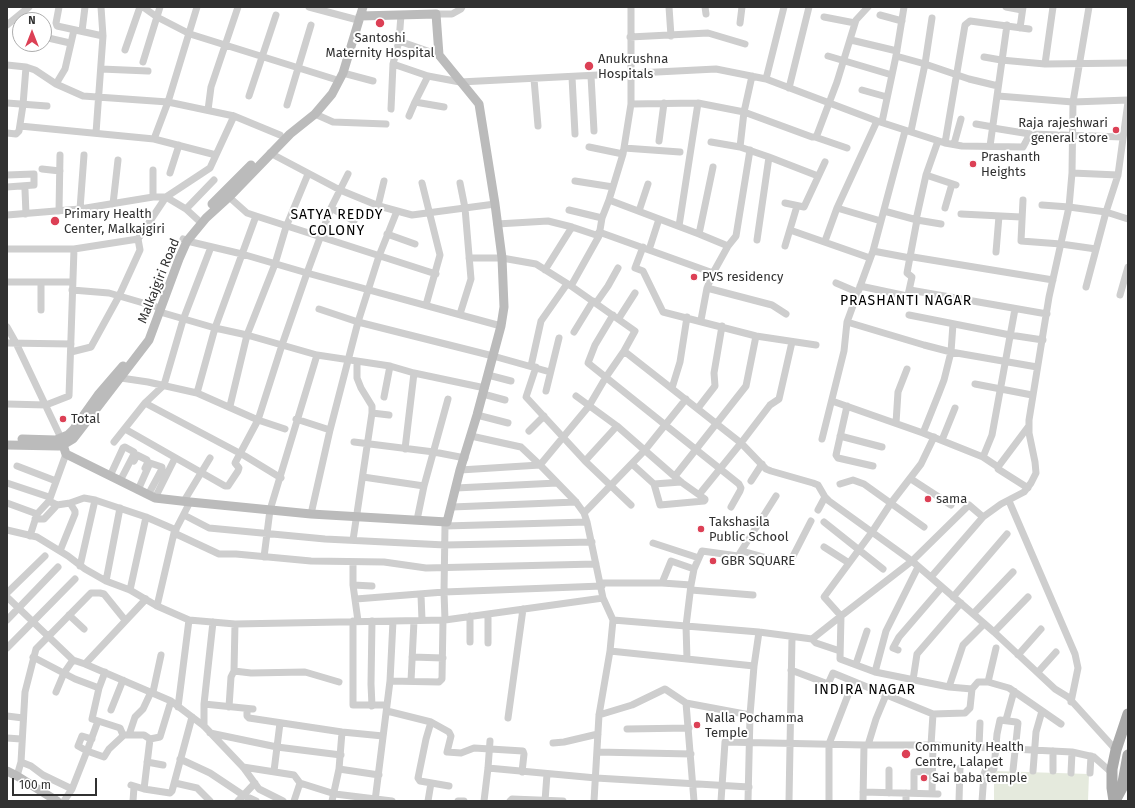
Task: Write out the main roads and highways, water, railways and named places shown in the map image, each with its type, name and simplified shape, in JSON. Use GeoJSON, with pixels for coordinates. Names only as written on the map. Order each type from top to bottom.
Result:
{"type":"FeatureCollection","features":[{"type":"Feature","properties":{"kind":"main road","name":"Malkajgiri Road"},"geometry":{"type":"LineString","coordinates":[[185,240],[229,197],[270,153],[290,134],[315,114],[332,94],[343,73],[357,18],[356,7]]}},
{"type":"Feature","properties":{"kind":"main road","name":"Malkajgiri Road"},"geometry":{"type":"LineString","coordinates":[[63,446],[73,439],[149,340],[171,263],[198,220],[280,135],[311,109],[324,95],[338,72],[357,18],[363,7]]}},
{"type":"Feature","properties":{"kind":"main road"},"geometry":{"type":"LineString","coordinates":[[7,439],[48,440],[63,446],[110,476],[151,496],[187,502],[311,514],[417,520],[446,524],[452,507],[460,470],[465,458],[484,391],[501,326],[504,307],[502,258],[479,104],[439,55],[436,14],[357,18]]}},
{"type":"Feature","properties":{"kind":"main road","name":"Malkajgiri Road"},"geometry":{"type":"LineString","coordinates":[[63,446],[68,435],[98,395],[135,351],[158,310]]}},
{"type":"Feature","properties":{"kind":"main road"},"geometry":{"type":"LineString","coordinates":[[7,445],[63,446]]}},
{"type":"Feature","properties":{"kind":"main road"},"geometry":{"type":"LineString","coordinates":[[1115,801],[1109,771],[1115,749],[1125,731],[1128,714]]}},
{"type":"Feature","properties":{"kind":"main road"},"geometry":{"type":"LineString","coordinates":[[1115,801],[1122,788],[1128,755]]}},
{"type":"Feature","properties":{"kind":"main road"},"geometry":{"type":"LineString","coordinates":[[7,771],[57,801]]}},
{"type":"Feature","properties":{"kind":"place","name":"Santoshi Maternity Hospital"},"geometry":{"type":"Point","coordinates":[380,23]}},
{"type":"Feature","properties":{"kind":"place","name":"Anukrushna Hospitals"},"geometry":{"type":"Point","coordinates":[589,66]}},
{"type":"Feature","properties":{"kind":"place","name":"Raja rajeshwari general store"},"geometry":{"type":"Point","coordinates":[1116,130]}},
{"type":"Feature","properties":{"kind":"place","name":"Prashanth Heights"},"geometry":{"type":"Point","coordinates":[973,164]}},
{"type":"Feature","properties":{"kind":"place","name":"Primary Health Center, Malkajgiri"},"geometry":{"type":"Point","coordinates":[55,221]}},
{"type":"Feature","properties":{"kind":"place","name":"PVS residency"},"geometry":{"type":"Point","coordinates":[694,277]}},
{"type":"Feature","properties":{"kind":"place","name":"Total"},"geometry":{"type":"Point","coordinates":[63,419]}},
{"type":"Feature","properties":{"kind":"place","name":"sama"},"geometry":{"type":"Point","coordinates":[928,499]}},
{"type":"Feature","properties":{"kind":"place","name":"Takshasila Public School"},"geometry":{"type":"Point","coordinates":[701,529]}},
{"type":"Feature","properties":{"kind":"place","name":"GBR SQUARE"},"geometry":{"type":"Point","coordinates":[713,561]}},
{"type":"Feature","properties":{"kind":"place","name":"Nalla Pochamma Temple"},"geometry":{"type":"Point","coordinates":[697,725]}},
{"type":"Feature","properties":{"kind":"place","name":"Community Health Centre, Lalapet"},"geometry":{"type":"Point","coordinates":[906,754]}},
{"type":"Feature","properties":{"kind":"place","name":"Sai baba temple"},"geometry":{"type":"Point","coordinates":[924,778]}},
{"type":"Feature","properties":{"kind":"district","name":"SATYA REDDY COLONY"},"geometry":{"type":"Point","coordinates":[337,224]}},
{"type":"Feature","properties":{"kind":"district","name":"PRASHANTI NAGAR"},"geometry":{"type":"Point","coordinates":[906,301]}},
{"type":"Feature","properties":{"kind":"district","name":"INDIRA NAGAR"},"geometry":{"type":"Point","coordinates":[865,690]}}]}
